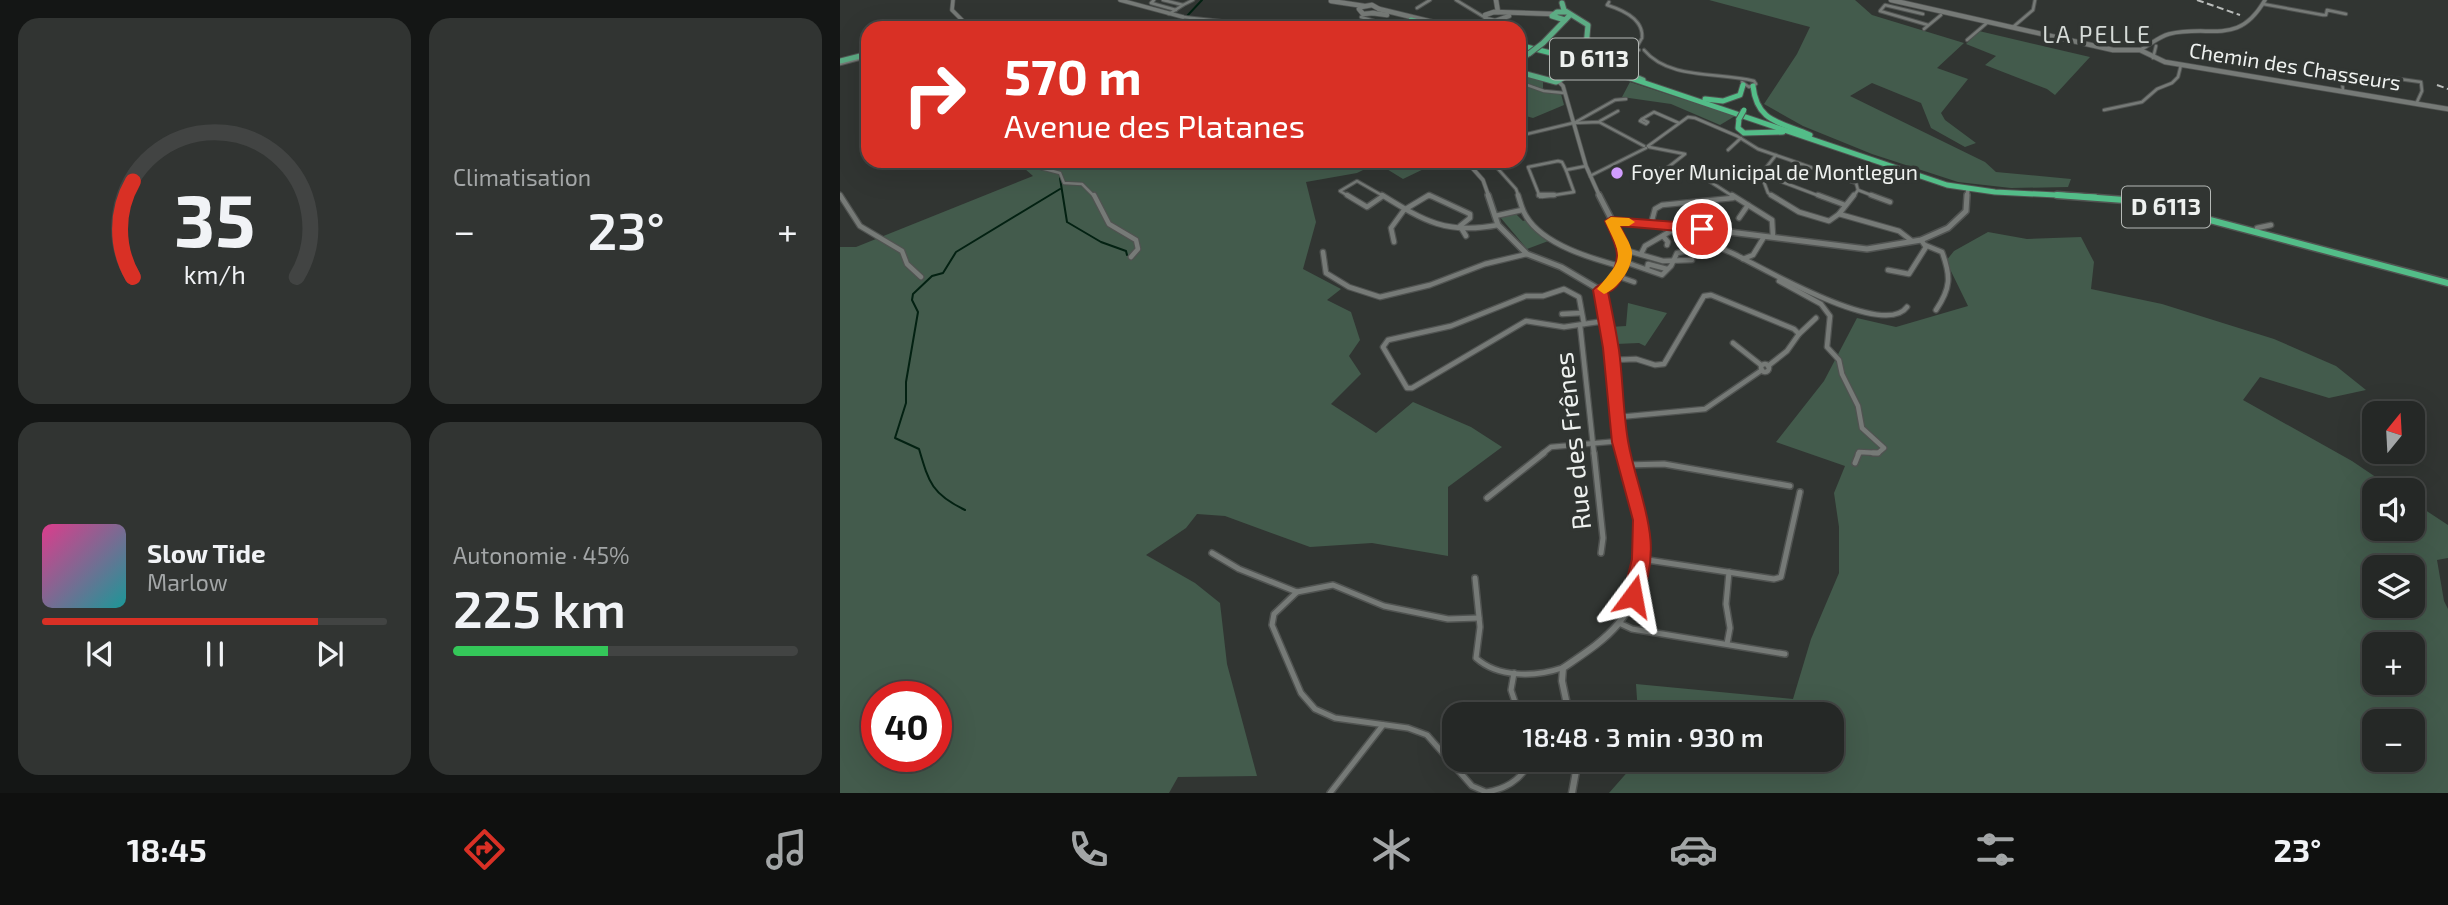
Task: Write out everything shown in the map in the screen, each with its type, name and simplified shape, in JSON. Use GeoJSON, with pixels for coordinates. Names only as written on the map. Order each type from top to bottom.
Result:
{"type":"FeatureCollection","features":[{"type":"Feature","properties":{"kind":"highway","name":"D 6113"},"geometry":{"type":"LineString","coordinates":[[1526,44],[1968,186],[2021,192],[2114,194],[2159,202],[2448,281]]}},
{"type":"Feature","properties":{"kind":"highway","name":"D 6113"},"geometry":{"type":"LineString","coordinates":[[1526,44],[1968,189],[2008,195],[2083,195],[2138,201],[2448,281]]}},
{"type":"Feature","properties":{"kind":"highway"},"geometry":{"type":"LineString","coordinates":[[1687,95],[1713,101],[1729,101],[1740,95],[1744,84],[1753,90]]}},
{"type":"Feature","properties":{"kind":"highway"},"geometry":{"type":"LineString","coordinates":[[1753,90],[1737,125],[1740,131],[1754,134],[1785,133],[1880,162]]}},
{"type":"Feature","properties":{"kind":"highway"},"geometry":{"type":"LineString","coordinates":[[1753,90],[1753,101],[1761,114],[1817,138]]}},
{"type":"Feature","properties":{"kind":"highway"},"geometry":{"type":"LineString","coordinates":[[1718,108],[1759,125],[1761,128],[1754,134]]}},
{"type":"Feature","properties":{"kind":"main road"},"geometry":{"type":"LineString","coordinates":[[1330,0],[1369,14],[1416,21]]}},
{"type":"Feature","properties":{"kind":"main road"},"geometry":{"type":"LineString","coordinates":[[1487,15],[1495,20],[1499,13],[1496,0]]}},
{"type":"Feature","properties":{"kind":"main road"},"geometry":{"type":"LineString","coordinates":[[1891,0],[1940,14],[2013,27],[2113,50],[2140,50]]}},
{"type":"Feature","properties":{"kind":"main road","name":"D 6113"},"geometry":{"type":"LineString","coordinates":[[1562,1],[1568,14],[1588,25],[1586,46],[1596,60],[1647,82]]}},
{"type":"Feature","properties":{"kind":"main road","name":"D 6113"},"geometry":{"type":"LineString","coordinates":[[1557,29],[1555,16],[1562,1]]}},
{"type":"Feature","properties":{"kind":"main road"},"geometry":{"type":"LineString","coordinates":[[1362,10],[1378,7],[1424,21]]}},
{"type":"Feature","properties":{"kind":"main road"},"geometry":{"type":"LineString","coordinates":[[1369,14],[1378,7]]}},
{"type":"Feature","properties":{"kind":"main road"},"geometry":{"type":"LineString","coordinates":[[1487,15],[1568,14]]}},
{"type":"Feature","properties":{"kind":"main road"},"geometry":{"type":"LineString","coordinates":[[1555,16],[1565,20],[1568,14]]}},
{"type":"Feature","properties":{"kind":"main road"},"geometry":{"type":"LineString","coordinates":[[1486,21],[1487,15]]}},
{"type":"Feature","properties":{"kind":"main road","name":"D 6113"},"geometry":{"type":"LineString","coordinates":[[1526,56],[1543,43],[1565,20]]}},
{"type":"Feature","properties":{"kind":"main road","name":"Chemin des Chasseurs"},"geometry":{"type":"LineString","coordinates":[[2140,50],[2152,58],[2180,65],[2448,109]]}},
{"type":"Feature","properties":{"kind":"main road","name":"D 6113"},"geometry":{"type":"LineString","coordinates":[[1557,79],[1567,71],[1569,65],[1559,55]]}},
{"type":"Feature","properties":{"kind":"main road"},"geometry":{"type":"LineString","coordinates":[[840,62],[861,57]]}},
{"type":"Feature","properties":{"kind":"main road","name":"D 6113"},"geometry":{"type":"LineString","coordinates":[[1526,73],[1557,79],[1569,71],[1588,67],[1659,88]]}},
{"type":"Feature","properties":{"kind":"street"},"geometry":{"type":"LineString","coordinates":[[953,0],[952,9],[962,21]]}},
{"type":"Feature","properties":{"kind":"street"},"geometry":{"type":"LineString","coordinates":[[1120,0],[1169,14],[1214,21]]}},
{"type":"Feature","properties":{"kind":"street"},"geometry":{"type":"LineString","coordinates":[[1154,0],[1151,3],[1176,10]]}},
{"type":"Feature","properties":{"kind":"street"},"geometry":{"type":"LineString","coordinates":[[1163,0],[1183,5]]}},
{"type":"Feature","properties":{"kind":"street"},"geometry":{"type":"LineString","coordinates":[[1169,14],[1191,0]]}},
{"type":"Feature","properties":{"kind":"street"},"geometry":{"type":"LineString","coordinates":[[1417,8],[1430,0]]}},
{"type":"Feature","properties":{"kind":"street"},"geometry":{"type":"LineString","coordinates":[[1456,0],[1475,12],[1487,15]]}},
{"type":"Feature","properties":{"kind":"street"},"geometry":{"type":"LineString","coordinates":[[2013,27],[2033,10],[2035,0]]}},
{"type":"Feature","properties":{"kind":"street"},"geometry":{"type":"LineString","coordinates":[[2140,50],[2167,34],[2224,33],[2242,29],[2259,13],[2264,2],[2323,15],[2326,15],[2327,10],[2346,14]]}},
{"type":"Feature","properties":{"kind":"street"},"geometry":{"type":"LineString","coordinates":[[1611,3],[1639,23],[1644,32],[1640,47],[1658,64],[1673,70],[1724,76],[1744,84],[1754,80],[1756,84],[1753,90]]}},
{"type":"Feature","properties":{"kind":"street"},"geometry":{"type":"LineString","coordinates":[[1923,14],[1885,5],[1880,10],[1926,27],[1940,14]]}},
{"type":"Feature","properties":{"kind":"street"},"geometry":{"type":"LineString","coordinates":[[1362,10],[1376,21]]}},
{"type":"Feature","properties":{"kind":"street"},"geometry":{"type":"LineString","coordinates":[[1911,20],[1917,12]]}},
{"type":"Feature","properties":{"kind":"street"},"geometry":{"type":"LineString","coordinates":[[1967,40],[1988,22]]}},
{"type":"Feature","properties":{"kind":"street"},"geometry":{"type":"LineString","coordinates":[[2152,58],[2155,57],[2156,46]]}},
{"type":"Feature","properties":{"kind":"street"},"geometry":{"type":"LineString","coordinates":[[2104,110],[2142,102],[2157,89],[2172,83],[2178,76],[2180,65]]}},
{"type":"Feature","properties":{"kind":"street"},"geometry":{"type":"LineString","coordinates":[[2343,91],[2342,80],[2367,82],[2365,76],[2352,73]]}},
{"type":"Feature","properties":{"kind":"street"},"geometry":{"type":"LineString","coordinates":[[2378,76],[2421,82],[2422,91],[2417,102]]}},
{"type":"Feature","properties":{"kind":"street"},"geometry":{"type":"LineString","coordinates":[[1557,79],[1563,86],[1586,166],[1625,250],[1624,265],[1610,286],[1600,290]]}},
{"type":"Feature","properties":{"kind":"street"},"geometry":{"type":"LineString","coordinates":[[1526,85],[1544,91],[1564,93]]}},
{"type":"Feature","properties":{"kind":"street"},"geometry":{"type":"LineString","coordinates":[[1573,123],[1615,100],[1626,99]]}},
{"type":"Feature","properties":{"kind":"street"},"geometry":{"type":"LineString","coordinates":[[1526,134],[1573,123],[1599,122],[1618,111]]}},
{"type":"Feature","properties":{"kind":"street"},"geometry":{"type":"LineString","coordinates":[[1642,119],[1654,112],[1680,123]]}},
{"type":"Feature","properties":{"kind":"street"},"geometry":{"type":"LineString","coordinates":[[1590,176],[1647,147],[1692,117],[1741,138],[1758,149],[1856,183],[1858,190]]}},
{"type":"Feature","properties":{"kind":"street"},"geometry":{"type":"LineString","coordinates":[[1599,122],[1647,147],[1685,154],[1667,168],[1659,169]]}},
{"type":"Feature","properties":{"kind":"street"},"geometry":{"type":"LineString","coordinates":[[1728,150],[1741,138]]}},
{"type":"Feature","properties":{"kind":"street"},"geometry":{"type":"LineString","coordinates":[[1761,174],[1776,155]]}},
{"type":"Feature","properties":{"kind":"street"},"geometry":{"type":"LineString","coordinates":[[1558,161],[1562,162],[1566,170],[1574,192],[1540,197],[1528,167],[1558,161]]}},
{"type":"Feature","properties":{"kind":"street"},"geometry":{"type":"LineString","coordinates":[[1566,170],[1586,166]]}},
{"type":"Feature","properties":{"kind":"street"},"geometry":{"type":"LineString","coordinates":[[1040,168],[1060,173],[1064,183],[1079,183],[1094,194],[1109,224],[1136,240],[1138,249],[1131,257]]}},
{"type":"Feature","properties":{"kind":"street"},"geometry":{"type":"LineString","coordinates":[[1472,168],[1483,180],[1498,225],[1527,254],[1561,267],[1600,290]]}},
{"type":"Feature","properties":{"kind":"street"},"geometry":{"type":"LineString","coordinates":[[1497,168],[1516,189],[1522,211],[1550,238],[1584,256],[1644,271],[1648,267],[1662,275],[1673,263],[1677,253],[1710,247]]}},
{"type":"Feature","properties":{"kind":"street"},"geometry":{"type":"LineString","coordinates":[[1761,174],[1845,205]]}},
{"type":"Feature","properties":{"kind":"street"},"geometry":{"type":"LineString","coordinates":[[1761,174],[1771,196],[1799,212],[1829,221],[1839,214],[1858,190]]}},
{"type":"Feature","properties":{"kind":"street"},"geometry":{"type":"LineString","coordinates":[[1706,179],[1772,220],[1773,237]]}},
{"type":"Feature","properties":{"kind":"street"},"geometry":{"type":"LineString","coordinates":[[1383,196],[1367,207],[1340,191],[1357,181],[1367,189],[1383,196],[1436,227],[1478,229],[1498,225]]}},
{"type":"Feature","properties":{"kind":"street"},"geometry":{"type":"LineString","coordinates":[[1611,221],[1867,249],[1921,240],[1948,228],[1966,211],[1968,189]]}},
{"type":"Feature","properties":{"kind":"street"},"geometry":{"type":"LineString","coordinates":[[1858,190],[1891,202]]}},
{"type":"Feature","properties":{"kind":"street"},"geometry":{"type":"LineString","coordinates":[[840,194],[851,219],[865,233],[902,251],[907,264],[921,277]]}},
{"type":"Feature","properties":{"kind":"street"},"geometry":{"type":"LineString","coordinates":[[1394,242],[1391,228],[1404,210],[1431,195],[1470,214],[1471,218],[1460,226],[1466,236]]}},
{"type":"Feature","properties":{"kind":"street"},"geometry":{"type":"LineString","coordinates":[[1650,224],[1655,209],[1668,202],[1705,203],[1733,198]]}},
{"type":"Feature","properties":{"kind":"street"},"geometry":{"type":"LineString","coordinates":[[1739,218],[1748,205]]}},
{"type":"Feature","properties":{"kind":"street"},"geometry":{"type":"LineString","coordinates":[[1494,216],[1522,211]]}},
{"type":"Feature","properties":{"kind":"street"},"geometry":{"type":"LineString","coordinates":[[1839,214],[1899,230],[1913,242]]}},
{"type":"Feature","properties":{"kind":"street"},"geometry":{"type":"LineString","coordinates":[[1650,224],[1705,242],[1821,304],[1831,320],[1828,347],[1839,360],[1842,374],[1858,406],[1859,423],[1884,448],[1878,453],[1859,452],[1855,463]]}},
{"type":"Feature","properties":{"kind":"street"},"geometry":{"type":"LineString","coordinates":[[2258,228],[2271,225]]}},
{"type":"Feature","properties":{"kind":"street"},"geometry":{"type":"LineString","coordinates":[[1641,254],[1645,246],[1671,231]]}},
{"type":"Feature","properties":{"kind":"street"},"geometry":{"type":"LineString","coordinates":[[1663,236],[1668,242],[1667,246]]}},
{"type":"Feature","properties":{"kind":"street"},"geometry":{"type":"LineString","coordinates":[[1743,260],[1753,255],[1765,237]]}},
{"type":"Feature","properties":{"kind":"street"},"geometry":{"type":"LineString","coordinates":[[1921,240],[1925,245],[1942,252],[1952,279],[1949,291],[1936,310]]}},
{"type":"Feature","properties":{"kind":"street"},"geometry":{"type":"LineString","coordinates":[[1888,270],[1909,274],[1925,245]]}},
{"type":"Feature","properties":{"kind":"street"},"geometry":{"type":"LineString","coordinates":[[1625,250],[1673,263],[1692,260]]}},
{"type":"Feature","properties":{"kind":"street"},"geometry":{"type":"LineString","coordinates":[[1323,252],[1326,273],[1375,297],[1430,285],[1485,264],[1527,254]]}},
{"type":"Feature","properties":{"kind":"street"},"geometry":{"type":"LineString","coordinates":[[1617,276],[1634,282]]}},
{"type":"Feature","properties":{"kind":"street"},"geometry":{"type":"LineString","coordinates":[[1774,277],[1832,302],[1892,317],[1902,314],[1907,307]]}},
{"type":"Feature","properties":{"kind":"street"},"geometry":{"type":"LineString","coordinates":[[1562,314],[1581,313],[1579,297],[1564,289],[1543,296],[1526,296],[1451,326],[1388,340],[1383,346],[1407,388],[1526,321],[1559,327],[1605,321]]}},
{"type":"Feature","properties":{"kind":"street"},"geometry":{"type":"LineString","coordinates":[[1475,578],[1479,618],[1476,658],[1478,662],[1514,673],[1546,672],[1563,668],[1619,624],[1633,596],[1641,559],[1642,520],[1620,442],[1612,360],[1600,290]]}},
{"type":"Feature","properties":{"kind":"street"},"geometry":{"type":"LineString","coordinates":[[1612,360],[1636,359],[1655,365],[1664,363],[1705,296],[1794,329],[1800,334]]}},
{"type":"Feature","properties":{"kind":"street","name":"Rue des Frênes"},"geometry":{"type":"LineString","coordinates":[[1581,313],[1591,444],[1603,538],[1601,553]]}},
{"type":"Feature","properties":{"kind":"street"},"geometry":{"type":"LineString","coordinates":[[1733,343],[1768,371],[1769,366],[1787,351],[1816,318]]}},
{"type":"Feature","properties":{"kind":"street"},"geometry":{"type":"LineString","coordinates":[[1618,417],[1705,409],[1762,368]]}},
{"type":"Feature","properties":{"kind":"street"},"geometry":{"type":"LineString","coordinates":[[1487,498],[1551,447],[1620,442]]}},
{"type":"Feature","properties":{"kind":"street"},"geometry":{"type":"LineString","coordinates":[[1625,465],[1664,464],[1790,485]]}},
{"type":"Feature","properties":{"kind":"street"},"geometry":{"type":"LineString","coordinates":[[1641,559],[1781,577],[1800,492]]}},
{"type":"Feature","properties":{"kind":"street"},"geometry":{"type":"LineString","coordinates":[[1212,553],[1239,569],[1276,582],[1297,593]]}},
{"type":"Feature","properties":{"kind":"street"},"geometry":{"type":"LineString","coordinates":[[1727,645],[1730,628],[1726,604],[1729,572]]}},
{"type":"Feature","properties":{"kind":"street"},"geometry":{"type":"LineString","coordinates":[[1442,752],[1427,735],[1324,714],[1307,702],[1272,625],[1274,614],[1297,593],[1333,585],[1384,606],[1448,619],[1479,618]]}},
{"type":"Feature","properties":{"kind":"street"},"geometry":{"type":"LineString","coordinates":[[1619,624],[1632,629],[1785,654]]}},
{"type":"Feature","properties":{"kind":"street"},"geometry":{"type":"LineString","coordinates":[[1563,668],[1562,681],[1566,702]]}},
{"type":"Feature","properties":{"kind":"street"},"geometry":{"type":"LineString","coordinates":[[1514,673],[1511,690],[1515,702]]}},
{"type":"Feature","properties":{"kind":"street"},"geometry":{"type":"LineString","coordinates":[[1331,793],[1383,725]]}},
{"type":"Feature","properties":{"kind":"street"},"geometry":{"type":"LineString","coordinates":[[1460,772],[1472,786],[1486,792],[1514,783],[1524,772]]}},
{"type":"Feature","properties":{"kind":"street"},"geometry":{"type":"LineString","coordinates":[[1572,793],[1576,772]]}},
{"type":"Feature","properties":{"kind":"green space"},"geometry":{"type":"Polygon","coordinates":[[[1709,0],[1855,0],[1872,15],[1964,43],[1937,68],[1968,79],[1941,113],[1945,120],[1976,143],[1965,147],[1931,128],[1921,103],[1872,83],[1850,96],[1985,162],[1996,172],[2071,179],[2068,187],[2011,188],[1958,182],[1872,154],[1803,126],[1764,104],[1797,54],[1810,27],[1709,0]]]}},
{"type":"Feature","properties":{"kind":"green space"},"geometry":{"type":"Polygon","coordinates":[[[1187,18],[1220,21],[1182,21],[1187,18]]]}},
{"type":"Feature","properties":{"kind":"green space"},"geometry":{"type":"Polygon","coordinates":[[[1979,31],[2090,57],[2055,95],[2047,89],[1985,65],[1996,56],[1966,44],[1979,31]]]}},
{"type":"Feature","properties":{"kind":"green space"},"geometry":{"type":"Polygon","coordinates":[[[1526,76],[1543,81],[1543,91],[1561,94],[1564,105],[1533,118],[1526,116],[1526,76]]]}},
{"type":"Feature","properties":{"kind":"green space"},"geometry":{"type":"Polygon","coordinates":[[[1630,82],[1735,116],[1720,125],[1671,104],[1622,97],[1630,82]]]}},
{"type":"Feature","properties":{"kind":"green space"},"geometry":{"type":"Polygon","coordinates":[[[1024,168],[1367,168],[1357,173],[1306,182],[1316,222],[1303,269],[1341,289],[1327,300],[1351,312],[1360,340],[1349,356],[1361,374],[1331,404],[1376,433],[1413,402],[1471,427],[1502,447],[1448,487],[1448,556],[1372,543],[1310,547],[1225,516],[1197,514],[1186,528],[1146,555],[1195,583],[1220,603],[1227,664],[1257,776],[1178,777],[1169,793],[840,793],[840,247],[856,247],[1033,176],[1024,168]]]}},
{"type":"Feature","properties":{"kind":"green space"},"geometry":{"type":"Polygon","coordinates":[[[1385,168],[1426,168],[1403,179],[1385,168]]]}},
{"type":"Feature","properties":{"kind":"green space"},"geometry":{"type":"Polygon","coordinates":[[[1516,214],[1551,240],[1527,249],[1500,217],[1516,214]]]}},
{"type":"Feature","properties":{"kind":"green space"},"geometry":{"type":"Polygon","coordinates":[[[1988,232],[2027,239],[2081,237],[2094,262],[2091,289],[2162,304],[2274,339],[2336,366],[2366,390],[2329,398],[2260,377],[2243,400],[2377,478],[2362,478],[2362,541],[2425,541],[2425,510],[2448,525],[2448,558],[2437,560],[2444,601],[2448,609],[2448,793],[1609,793],[1627,772],[1844,772],[1844,702],[1637,702],[1636,684],[1793,699],[1811,639],[1839,573],[1839,527],[1834,493],[1845,466],[1776,442],[1824,381],[1857,318],[1896,327],[1968,306],[1946,261],[1954,251],[1988,232]]]}},
{"type":"Feature","properties":{"kind":"green space"},"geometry":{"type":"Polygon","coordinates":[[[1628,303],[1667,313],[1645,346],[1639,343],[1616,344],[1610,327],[1626,326],[1628,303]]]}},
{"type":"Feature","properties":{"kind":"waterway"},"geometry":{"type":"LineString","coordinates":[[1180,21],[1202,0]]}},
{"type":"Feature","properties":{"kind":"waterway"},"geometry":{"type":"LineString","coordinates":[[1036,168],[1045,170]]}},
{"type":"Feature","properties":{"kind":"waterway"},"geometry":{"type":"LineString","coordinates":[[1060,178],[1067,222],[1101,242],[1126,251],[1127,255]]}},
{"type":"Feature","properties":{"kind":"waterway"},"geometry":{"type":"LineString","coordinates":[[965,510],[945,498],[933,486],[919,449],[895,438],[906,403],[906,382],[918,312],[912,300],[913,294],[932,276],[943,273],[956,252],[1060,189]]}},
{"type":"Feature","properties":{"kind":"railway"},"geometry":{"type":"LineString","coordinates":[[2197,0],[2240,15]]}},
{"type":"Feature","properties":{"kind":"railway"},"geometry":{"type":"LineString","coordinates":[[2437,85],[2448,89]]}},
{"type":"Feature","properties":{"kind":"slow traffic"},"geometry":{"type":"LineString","coordinates":[[1604,289],[1610,286],[1625,262],[1625,250],[1611,221],[1629,222]]}},
{"type":"Feature","properties":{"kind":"place","name":"Foyer Municipal de Montlegun"},"geometry":{"type":"Point","coordinates":[1617,173]}},
{"type":"Feature","properties":{"kind":"district","name":"LA PELLE"},"geometry":{"type":"Point","coordinates":[2097,35]}},
{"type":"Feature","properties":{"kind":"route"},"geometry":{"type":"LineString","coordinates":[[1633,596],[1641,559],[1642,520],[1620,442],[1611,348],[1603,293],[1600,290],[1610,286],[1625,262],[1625,250],[1611,221],[1702,229]]}}]}
